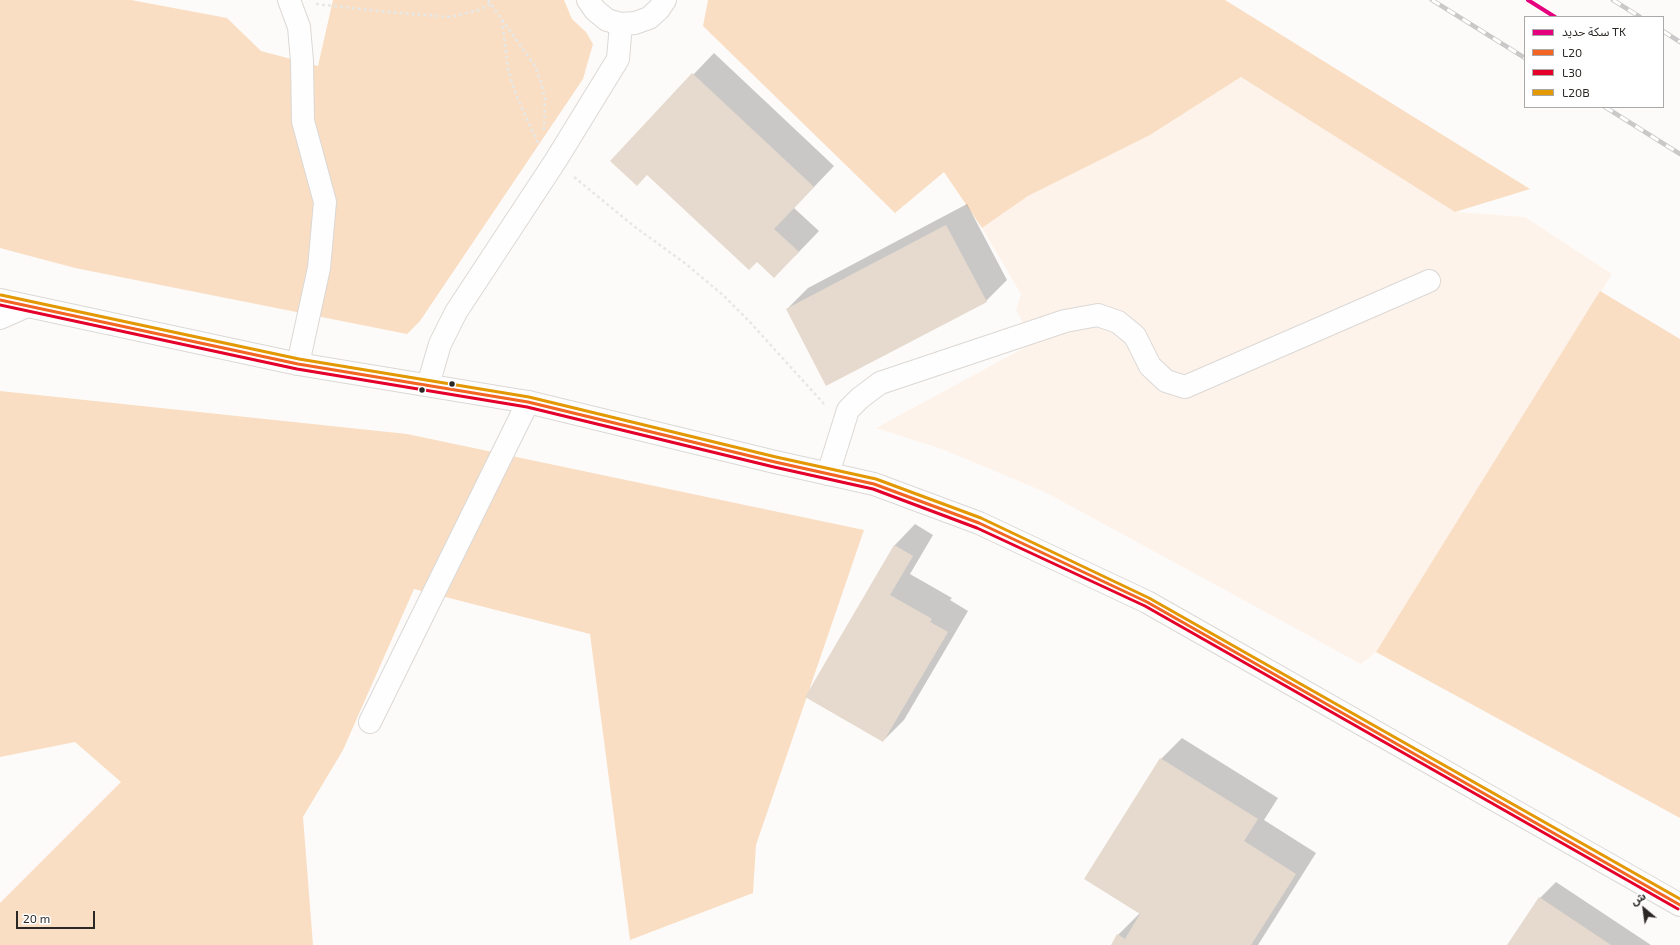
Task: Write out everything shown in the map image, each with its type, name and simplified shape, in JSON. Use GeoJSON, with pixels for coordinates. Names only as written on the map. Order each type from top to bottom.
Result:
{"type":"FeatureCollection","features":[{"type":"Feature","properties":{"kind":"main road"},"geometry":{"type":"LineString","coordinates":[[288,0],[299,27],[302,61],[303,121],[325,202],[319,268],[298,364]]}},
{"type":"Feature","properties":{"kind":"main road"},"geometry":{"type":"LineString","coordinates":[[588,0],[595,10],[607,20],[621,24],[635,23],[649,18],[659,9],[665,0]]}},
{"type":"Feature","properties":{"kind":"main road"},"geometry":{"type":"LineString","coordinates":[[428,385],[440,344],[456,312],[556,160],[618,59],[621,24]]}},
{"type":"Feature","properties":{"kind":"main road"},"geometry":{"type":"LineString","coordinates":[[828,474],[848,410],[860,398],[880,383],[1065,321],[1098,316],[1118,322],[1135,336],[1150,366],[1166,381],[1185,387],[1429,281]]}},
{"type":"Feature","properties":{"kind":"main road"},"geometry":{"type":"LineString","coordinates":[[0,300],[25,307],[298,364],[528,402],[874,484],[980,523],[1146,602],[1680,905]]}},
{"type":"Feature","properties":{"kind":"main road"},"geometry":{"type":"LineString","coordinates":[[0,318],[25,307]]}},
{"type":"Feature","properties":{"kind":"main road"},"geometry":{"type":"LineString","coordinates":[[370,722],[528,402]]}},
{"type":"Feature","properties":{"kind":"path"},"geometry":{"type":"LineString","coordinates":[[288,0],[450,17],[466,14],[491,4]]}},
{"type":"Feature","properties":{"kind":"path"},"geometry":{"type":"LineString","coordinates":[[488,0],[535,66],[545,99],[544,131]]}},
{"type":"Feature","properties":{"kind":"path"},"geometry":{"type":"LineString","coordinates":[[502,20],[508,70],[516,95],[540,146],[542,139]]}},
{"type":"Feature","properties":{"kind":"path"},"geometry":{"type":"LineString","coordinates":[[556,160],[586,188],[635,227],[686,264],[724,296],[749,320],[843,425]]}},
{"type":"Feature","properties":{"kind":"shaded area"},"geometry":{"type":"Polygon","coordinates":[[[0,0],[131,0],[227,18],[261,51],[318,66],[333,0],[564,0],[572,19],[586,32],[593,44],[583,79],[420,321],[407,334],[75,268],[0,248],[0,0]]]}},
{"type":"Feature","properties":{"kind":"shaded area"},"geometry":{"type":"Polygon","coordinates":[[[708,0],[1225,0],[1530,189],[1455,212],[1241,77],[1150,135],[1028,196],[982,228],[944,172],[895,213],[703,26],[708,0]]]}},
{"type":"Feature","properties":{"kind":"shaded area"},"geometry":{"type":"Polygon","coordinates":[[[1241,77],[1455,212],[1525,217],[1612,274],[1376,652],[1361,664],[1045,492],[942,449],[876,428],[1033,343],[1016,310],[1021,294],[982,228],[1028,196],[1150,135],[1241,77]]]}},
{"type":"Feature","properties":{"kind":"shaded area"},"geometry":{"type":"Polygon","coordinates":[[[1600,291],[1680,339],[1680,818],[1376,652],[1600,291]]]}},
{"type":"Feature","properties":{"kind":"shaded area"},"geometry":{"type":"Polygon","coordinates":[[[0,391],[407,434],[864,530],[756,845],[753,893],[630,940],[590,634],[414,589],[343,750],[303,817],[313,945],[0,945],[0,903],[121,782],[75,742],[0,757],[0,391]]]}},
{"type":"Feature","properties":{"kind":"building"},"geometry":{"type":"Polygon","coordinates":[[[692,73],[814,187],[774,229],[799,252],[774,278],[757,262],[749,270],[647,175],[637,186],[610,161],[692,73]]]}},
{"type":"Feature","properties":{"kind":"building"},"geometry":{"type":"Polygon","coordinates":[[[946,225],[987,302],[826,386],[786,309],[946,225]]]}},
{"type":"Feature","properties":{"kind":"building"},"geometry":{"type":"Polygon","coordinates":[[[894,545],[913,556],[890,595],[932,619],[930,622],[948,632],[883,742],[805,697],[894,545]]]}},
{"type":"Feature","properties":{"kind":"building"},"geometry":{"type":"Polygon","coordinates":[[[1160,758],[1258,819],[1244,841],[1296,874],[1251,945],[1111,945],[1117,934],[1125,939],[1140,914],[1084,879],[1160,758]]]}},
{"type":"Feature","properties":{"kind":"building"},"geometry":{"type":"Polygon","coordinates":[[[1539,897],[1611,945],[1507,945],[1539,897]]]}},
{"type":"Feature","properties":{"kind":"railway"},"geometry":{"type":"LineString","coordinates":[[1432,0],[1524,57]]}},
{"type":"Feature","properties":{"kind":"railway"},"geometry":{"type":"LineString","coordinates":[[1613,0],[1638,16]]}},
{"type":"Feature","properties":{"kind":"railway"},"geometry":{"type":"LineString","coordinates":[[1664,32],[1680,42]]}},
{"type":"Feature","properties":{"kind":"railway"},"geometry":{"type":"LineString","coordinates":[[1607,108],[1680,154]]}},
{"type":"Feature","properties":{"kind":"rail line","name":"TK"},"geometry":{"type":"LineString","coordinates":[[1528,0],[1553,16]]}},
{"type":"Feature","properties":{"kind":"transit line","name":"L20B"},"geometry":{"type":"LineString","coordinates":[[1,295],[299,359],[529,397],[776,457],[876,479],[981,518],[1149,598],[1680,899]]}},
{"type":"Feature","properties":{"kind":"transit line","name":"L20"},"geometry":{"type":"LineString","coordinates":[[0,300],[298,364],[528,402],[775,462],[874,484],[979,523],[1147,602],[1680,905]]}},
{"type":"Feature","properties":{"kind":"transit line","name":"L30"},"geometry":{"type":"LineString","coordinates":[[0,305],[297,369],[527,407],[774,467],[873,489],[977,528],[1145,606],[1678,909]]}}]}
